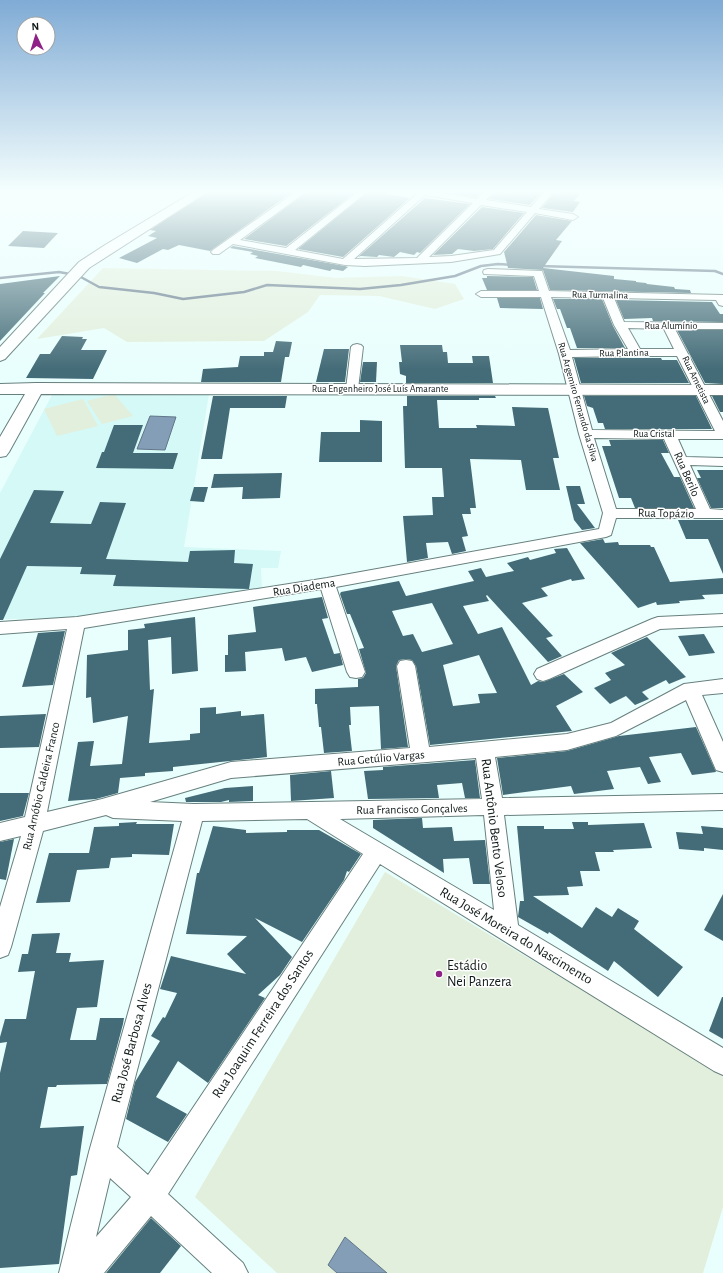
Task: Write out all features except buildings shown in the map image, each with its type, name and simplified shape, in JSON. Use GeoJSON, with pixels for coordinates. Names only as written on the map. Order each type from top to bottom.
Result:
{"type":"FeatureCollection","features":[{"type":"Feature","properties":{"kind":"street"},"geometry":{"type":"LineString","coordinates":[[0,356],[84,265],[105,250]]}},
{"type":"Feature","properties":{"kind":"street"},"geometry":{"type":"LineString","coordinates":[[285,250],[345,262],[365,263],[451,258],[497,252],[498,250]]}},
{"type":"Feature","properties":{"kind":"street"},"geometry":{"type":"LineString","coordinates":[[345,262],[357,250]]}},
{"type":"Feature","properties":{"kind":"street"},"geometry":{"type":"LineString","coordinates":[[420,260],[430,250]]}},
{"type":"Feature","properties":{"kind":"street","name":"Rua Argemiro Fernando da Silva"},"geometry":{"type":"LineString","coordinates":[[488,272],[538,273],[565,354],[586,434],[610,513],[606,532]]}},
{"type":"Feature","properties":{"kind":"street","name":"Rua Turmalina"},"geometry":{"type":"LineString","coordinates":[[481,294],[607,295],[721,300]]}},
{"type":"Feature","properties":{"kind":"street"},"geometry":{"type":"LineString","coordinates":[[607,295],[620,326],[636,353]]}},
{"type":"Feature","properties":{"kind":"street","name":"Rua Alumínio"},"geometry":{"type":"LineString","coordinates":[[620,326],[723,326]]}},
{"type":"Feature","properties":{"kind":"street","name":"Rua Ametista"},"geometry":{"type":"LineString","coordinates":[[668,326],[723,435]]}},
{"type":"Feature","properties":{"kind":"street"},"geometry":{"type":"LineString","coordinates":[[352,389],[356,347]]}},
{"type":"Feature","properties":{"kind":"street","name":"Rua Plantina"},"geometry":{"type":"LineString","coordinates":[[565,354],[682,352]]}},
{"type":"Feature","properties":{"kind":"street"},"geometry":{"type":"LineString","coordinates":[[0,452],[36,388]]}},
{"type":"Feature","properties":{"kind":"street","name":"Rua Engenheiro José Luís Amarante"},"geometry":{"type":"LineString","coordinates":[[0,389],[723,390]]}},
{"type":"Feature","properties":{"kind":"street","name":"Rua Cristal"},"geometry":{"type":"LineString","coordinates":[[586,434],[723,435]]}},
{"type":"Feature","properties":{"kind":"street","name":"Rua Berilo"},"geometry":{"type":"LineString","coordinates":[[669,434],[705,514]]}},
{"type":"Feature","properties":{"kind":"street"},"geometry":{"type":"LineString","coordinates":[[682,461],[723,462]]}},
{"type":"Feature","properties":{"kind":"street","name":"Rua Topázio"},"geometry":{"type":"LineString","coordinates":[[610,513],[723,514]]}},
{"type":"Feature","properties":{"kind":"street","name":"Rua Diadema"},"geometry":{"type":"LineString","coordinates":[[0,628],[77,623],[327,583],[606,532]]}},
{"type":"Feature","properties":{"kind":"street"},"geometry":{"type":"LineString","coordinates":[[327,583],[356,672]]}},
{"type":"Feature","properties":{"kind":"street"},"geometry":{"type":"LineString","coordinates":[[543,674],[658,623],[723,620]]}},
{"type":"Feature","properties":{"kind":"street","name":"Rua Arnóbio Caldeira Franco"},"geometry":{"type":"LineString","coordinates":[[0,947],[34,825],[77,623]]}},
{"type":"Feature","properties":{"kind":"street"},"geometry":{"type":"LineString","coordinates":[[406,666],[421,755]]}},
{"type":"Feature","properties":{"kind":"street","name":"Rua Getúlio Vargas"},"geometry":{"type":"LineString","coordinates":[[0,832],[102,808],[231,770],[567,742],[616,729],[690,689],[723,686]]}},
{"type":"Feature","properties":{"kind":"street"},"geometry":{"type":"LineString","coordinates":[[690,689],[723,764]]}},
{"type":"Feature","properties":{"kind":"street","name":"Rua Antônio Bento Veloso"},"geometry":{"type":"LineString","coordinates":[[484,750],[493,808],[507,929]]}},
{"type":"Feature","properties":{"kind":"street","name":"Rua Francisco Gonçalves"},"geometry":{"type":"LineString","coordinates":[[102,808],[194,813],[493,808],[723,802]]}},
{"type":"Feature","properties":{"kind":"street","name":"Rua José Moreira do Nascimento"},"geometry":{"type":"LineString","coordinates":[[309,810],[376,852],[507,929],[723,1062]]}},
{"type":"Feature","properties":{"kind":"street","name":"Rua José Barbosa Alves"},"geometry":{"type":"LineString","coordinates":[[74,1273],[102,1152],[194,813]]}},
{"type":"Feature","properties":{"kind":"street","name":"Rua Joaquim Ferreira dos Santos"},"geometry":{"type":"LineString","coordinates":[[85,1273],[150,1196],[376,852]]}},
{"type":"Feature","properties":{"kind":"street"},"geometry":{"type":"LineString","coordinates":[[102,1152],[232,1273]]}},
{"type":"Feature","properties":{"kind":"shaded area"},"geometry":{"type":"Polygon","coordinates":[[[53,393],[209,394],[184,547],[281,551],[278,568],[261,568],[262,590],[75,618],[0,619],[0,493],[53,393]]]}},
{"type":"Feature","properties":{"kind":"shaded area"},"geometry":{"type":"Polygon","coordinates":[[[150,416],[176,417],[165,450],[137,449],[150,416]]]}},
{"type":"Feature","properties":{"kind":"shaded area"},"geometry":{"type":"Polygon","coordinates":[[[345,1237],[387,1273],[337,1273],[328,1265],[345,1237]]]}},
{"type":"Feature","properties":{"kind":"green space"},"geometry":{"type":"Polygon","coordinates":[[[103,268],[277,271],[335,278],[402,276],[455,284],[464,299],[435,309],[379,296],[320,295],[308,312],[264,341],[127,342],[104,328],[37,339],[103,268]]]}},
{"type":"Feature","properties":{"kind":"green space"},"geometry":{"type":"Polygon","coordinates":[[[114,394],[133,416],[102,424],[87,401],[114,394]]]}},
{"type":"Feature","properties":{"kind":"green space"},"geometry":{"type":"Polygon","coordinates":[[[83,399],[98,426],[57,436],[44,409],[83,399]]]}},
{"type":"Feature","properties":{"kind":"green space","name":"Estádio Nei Panzera"},"geometry":{"type":"Polygon","coordinates":[[[385,872],[723,1075],[723,1207],[703,1273],[277,1273],[195,1197],[385,872]]]}},
{"type":"Feature","properties":{"kind":"waterway"},"geometry":{"type":"LineString","coordinates":[[79,276],[99,287],[154,293],[183,299],[244,292],[267,285],[360,289],[401,285],[455,276],[481,266],[498,264],[512,265]]}},
{"type":"Feature","properties":{"kind":"waterway"},"geometry":{"type":"LineString","coordinates":[[539,266],[715,271],[723,274]]}},
{"type":"Feature","properties":{"kind":"waterway"},"geometry":{"type":"LineString","coordinates":[[0,278],[59,272],[70,274]]}},
{"type":"Feature","properties":{"kind":"place","name":"Estádio Nei Panzera"},"geometry":{"type":"Point","coordinates":[439,974]}}]}
